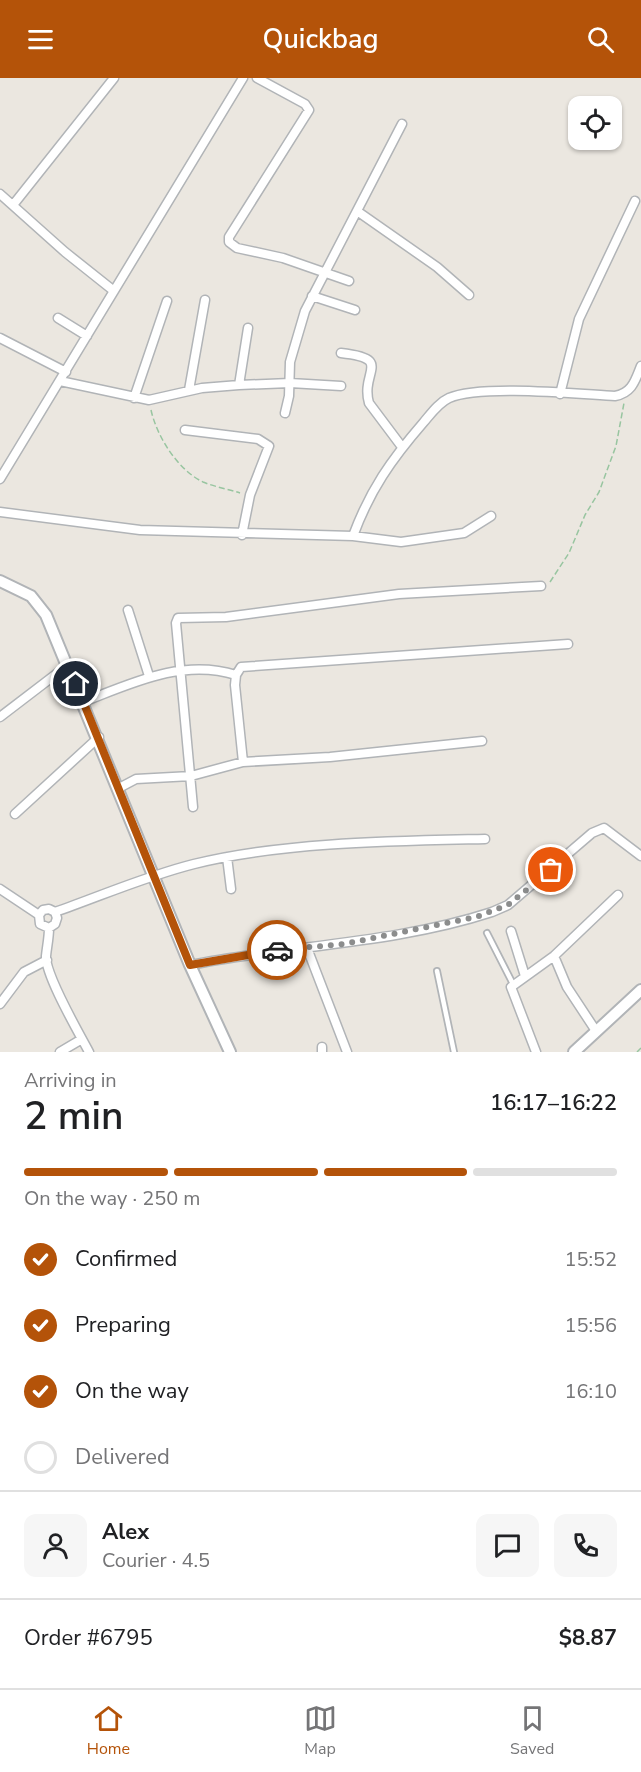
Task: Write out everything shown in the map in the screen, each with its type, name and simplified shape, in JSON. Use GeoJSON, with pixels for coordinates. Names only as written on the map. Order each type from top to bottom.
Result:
{"type":"FeatureCollection","features":[{"type":"Feature","properties":{"kind":"street"},"geometry":{"type":"LineString","coordinates":[[13,205],[114,78]]}},
{"type":"Feature","properties":{"kind":"street"},"geometry":{"type":"LineString","coordinates":[[0,479],[243,78]]}},
{"type":"Feature","properties":{"kind":"street"},"geometry":{"type":"LineString","coordinates":[[257,78],[304,104],[309,110],[246,210],[229,242],[237,248],[283,258],[349,281]]}},
{"type":"Feature","properties":{"kind":"street"},"geometry":{"type":"LineString","coordinates":[[285,413],[292,351],[312,296],[402,124]]}},
{"type":"Feature","properties":{"kind":"street"},"geometry":{"type":"LineString","coordinates":[[0,194],[65,252],[114,291]]}},
{"type":"Feature","properties":{"kind":"street"},"geometry":{"type":"LineString","coordinates":[[560,394],[579,319],[635,201]]}},
{"type":"Feature","properties":{"kind":"street"},"geometry":{"type":"LineString","coordinates":[[357,211],[437,267],[469,296]]}},
{"type":"Feature","properties":{"kind":"street"},"geometry":{"type":"LineString","coordinates":[[312,296],[355,310]]}},
{"type":"Feature","properties":{"kind":"street"},"geometry":{"type":"LineString","coordinates":[[189,390],[205,300]]}},
{"type":"Feature","properties":{"kind":"street"},"geometry":{"type":"LineString","coordinates":[[134,398],[166,301]]}},
{"type":"Feature","properties":{"kind":"street"},"geometry":{"type":"LineString","coordinates":[[58,318],[87,336]]}},
{"type":"Feature","properties":{"kind":"street"},"geometry":{"type":"LineString","coordinates":[[239,385],[248,328]]}},
{"type":"Feature","properties":{"kind":"street"},"geometry":{"type":"LineString","coordinates":[[0,338],[66,372]]}},
{"type":"Feature","properties":{"kind":"street"},"geometry":{"type":"LineString","coordinates":[[341,353],[363,356],[370,360],[372,367],[367,395],[369,403],[402,447]]}},
{"type":"Feature","properties":{"kind":"street"},"geometry":{"type":"LineString","coordinates":[[353,536],[370,493],[402,447],[437,407],[449,398],[468,393],[615,396],[627,393],[641,366]]}},
{"type":"Feature","properties":{"kind":"street"},"geometry":{"type":"LineString","coordinates":[[60,381],[149,400],[189,390],[239,385],[290,383],[341,386]]}},
{"type":"Feature","properties":{"kind":"street"},"geometry":{"type":"LineString","coordinates":[[185,430],[265,441],[269,446],[250,495],[242,535]]}},
{"type":"Feature","properties":{"kind":"street"},"geometry":{"type":"LineString","coordinates":[[0,512],[140,530],[242,535],[353,536],[401,542],[418,542],[464,533],[491,516]]}},
{"type":"Feature","properties":{"kind":"street"},"geometry":{"type":"LineString","coordinates":[[0,580],[22,589],[41,606],[99,737],[190,965],[230,1052]]}},
{"type":"Feature","properties":{"kind":"street"},"geometry":{"type":"LineString","coordinates":[[193,807],[178,671],[176,623],[178,618],[184,616],[226,617],[399,594],[541,586]]}},
{"type":"Feature","properties":{"kind":"street"},"geometry":{"type":"LineString","coordinates":[[128,610],[150,676]]}},
{"type":"Feature","properties":{"kind":"street"},"geometry":{"type":"LineString","coordinates":[[243,762],[235,685],[236,675],[241,667],[568,644]]}},
{"type":"Feature","properties":{"kind":"street"},"geometry":{"type":"LineString","coordinates":[[0,717],[68,665]]}},
{"type":"Feature","properties":{"kind":"street"},"geometry":{"type":"LineString","coordinates":[[83,702],[150,676],[178,671],[223,671],[236,675]]}},
{"type":"Feature","properties":{"kind":"street"},"geometry":{"type":"LineString","coordinates":[[15,814],[99,737]]}},
{"type":"Feature","properties":{"kind":"street"},"geometry":{"type":"LineString","coordinates":[[119,788],[136,779],[190,776],[243,762],[330,757],[482,741]]}},
{"type":"Feature","properties":{"kind":"street"},"geometry":{"type":"LineString","coordinates":[[190,965],[253,953],[344,944],[492,912],[517,898],[598,830],[604,828],[611,831],[641,856]]}},
{"type":"Feature","properties":{"kind":"street"},"geometry":{"type":"LineString","coordinates":[[39,915],[46,909],[55,912],[154,875],[227,857],[360,844],[486,839]]}},
{"type":"Feature","properties":{"kind":"street"},"geometry":{"type":"LineString","coordinates":[[227,857],[231,889]]}},
{"type":"Feature","properties":{"kind":"street"},"geometry":{"type":"LineString","coordinates":[[0,889],[39,915],[40,924],[49,928]]}},
{"type":"Feature","properties":{"kind":"street"},"geometry":{"type":"LineString","coordinates":[[536,1052],[512,992],[513,984],[554,956],[618,895]]}},
{"type":"Feature","properties":{"kind":"street"},"geometry":{"type":"LineString","coordinates":[[55,912],[57,921],[49,928],[47,960],[49,972],[88,1052]]}},
{"type":"Feature","properties":{"kind":"street"},"geometry":{"type":"LineString","coordinates":[[511,932],[525,976]]}},
{"type":"Feature","properties":{"kind":"street"},"geometry":{"type":"LineString","coordinates":[[307,948],[346,1052]]}},
{"type":"Feature","properties":{"kind":"street"},"geometry":{"type":"LineString","coordinates":[[554,956],[563,980],[596,1031]]}},
{"type":"Feature","properties":{"kind":"street"},"geometry":{"type":"LineString","coordinates":[[2,998],[24,972],[47,960]]}},
{"type":"Feature","properties":{"kind":"street"},"geometry":{"type":"LineString","coordinates":[[574,1052],[641,990]]}},
{"type":"Feature","properties":{"kind":"street"},"geometry":{"type":"LineString","coordinates":[[60,1052],[82,1038]]}},
{"type":"Feature","properties":{"kind":"lane"},"geometry":{"type":"LineString","coordinates":[[487,933],[513,984]]}},
{"type":"Feature","properties":{"kind":"lane"},"geometry":{"type":"LineString","coordinates":[[436,971],[454,1052]]}},
{"type":"Feature","properties":{"kind":"path"},"geometry":{"type":"LineString","coordinates":[[541,586],[551,582],[557,573],[585,515],[599,492],[616,446],[627,393]]}},
{"type":"Feature","properties":{"kind":"path"},"geometry":{"type":"LineString","coordinates":[[149,400],[160,435],[189,474],[204,483],[250,495]]}},
{"type":"Feature","properties":{"kind":"path"},"geometry":{"type":"LineString","coordinates":[[637,1052],[641,1048]]}},
{"type":"Feature","properties":{"kind":"way so far"},"geometry":{"type":"LineString","coordinates":[[277,950],[326,947],[476,917],[508,905],[551,870]]}},
{"type":"Feature","properties":{"kind":"route"},"geometry":{"type":"LineString","coordinates":[[76,684],[190,965],[277,950]]}}]}
